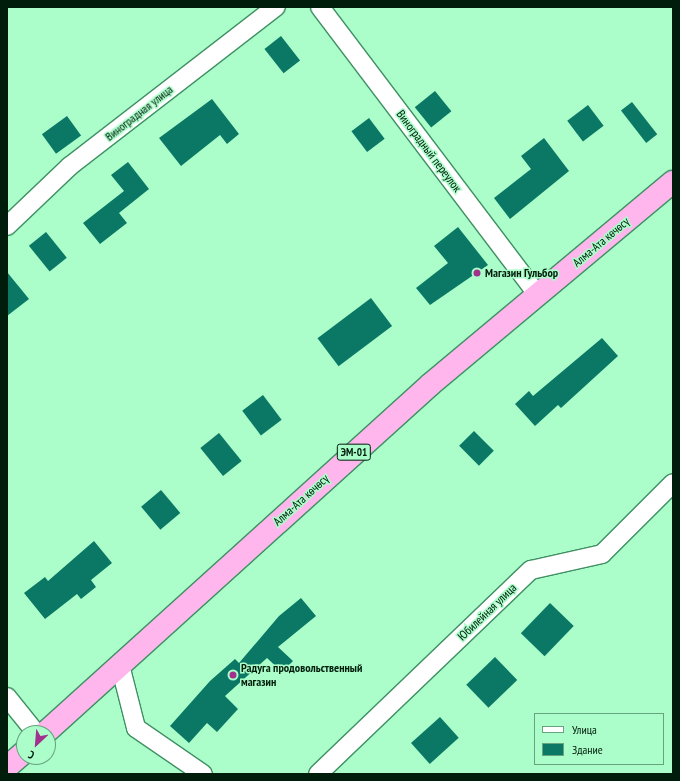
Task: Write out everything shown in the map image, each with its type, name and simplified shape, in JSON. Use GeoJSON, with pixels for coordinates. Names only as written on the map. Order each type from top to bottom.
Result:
{"type":"FeatureCollection","features":[{"type":"Feature","properties":{"kind":"highway","name":"Алма-Ата көчөсү"},"geometry":{"type":"LineString","coordinates":[[54,725],[367,441],[673,182]]}},
{"type":"Feature","properties":{"kind":"highway"},"geometry":{"type":"LineString","coordinates":[[7,767],[16,759]]}},
{"type":"Feature","properties":{"kind":"street","name":"Виноградная улица"},"geometry":{"type":"LineString","coordinates":[[7,226],[70,166],[276,7]]}},
{"type":"Feature","properties":{"kind":"street","name":"Виноградный переулок"},"geometry":{"type":"LineString","coordinates":[[320,7],[538,295]]}},
{"type":"Feature","properties":{"kind":"street","name":"Юбилейная улица"},"geometry":{"type":"LineString","coordinates":[[318,774],[531,570],[602,554],[673,483]]}},
{"type":"Feature","properties":{"kind":"street"},"geometry":{"type":"LineString","coordinates":[[120,665],[136,728],[203,774]]}},
{"type":"Feature","properties":{"kind":"street"},"geometry":{"type":"LineString","coordinates":[[7,697],[30,725]]}},
{"type":"Feature","properties":{"kind":"building"},"geometry":{"type":"Polygon","coordinates":[[[281,36],[300,60],[284,73],[264,49],[281,36]]]}},
{"type":"Feature","properties":{"kind":"building"},"geometry":{"type":"Polygon","coordinates":[[[435,91],[451,111],[431,128],[415,107],[435,91]]]}},
{"type":"Feature","properties":{"kind":"building"},"geometry":{"type":"Polygon","coordinates":[[[212,99],[239,134],[227,144],[220,135],[181,166],[159,138],[212,99]]]}},
{"type":"Feature","properties":{"kind":"building"},"geometry":{"type":"Polygon","coordinates":[[[632,102],[657,134],[646,143],[621,111],[632,102]]]}},
{"type":"Feature","properties":{"kind":"building"},"geometry":{"type":"Polygon","coordinates":[[[588,105],[604,126],[583,141],[567,121],[588,105]]]}},
{"type":"Feature","properties":{"kind":"building"},"geometry":{"type":"Polygon","coordinates":[[[67,116],[81,135],[56,154],[42,134],[67,116]]]}},
{"type":"Feature","properties":{"kind":"building"},"geometry":{"type":"Polygon","coordinates":[[[369,118],[385,139],[367,152],[351,131],[369,118]]]}},
{"type":"Feature","properties":{"kind":"building"},"geometry":{"type":"Polygon","coordinates":[[[544,138],[569,171],[510,219],[494,198],[531,169],[521,156],[544,138]]]}},
{"type":"Feature","properties":{"kind":"building"},"geometry":{"type":"Polygon","coordinates":[[[128,162],[149,189],[119,213],[127,223],[100,244],[83,223],[124,191],[111,175],[128,162]]]}},
{"type":"Feature","properties":{"kind":"building"},"geometry":{"type":"Polygon","coordinates":[[[458,227],[488,265],[430,305],[416,288],[448,263],[434,246],[458,227]]]}},
{"type":"Feature","properties":{"kind":"building"},"geometry":{"type":"Polygon","coordinates":[[[46,232],[67,258],[50,271],[29,246],[46,232]]]}},
{"type":"Feature","properties":{"kind":"building"},"geometry":{"type":"Polygon","coordinates":[[[7,272],[29,299],[7,316],[7,272]]]}},
{"type":"Feature","properties":{"kind":"building"},"geometry":{"type":"Polygon","coordinates":[[[371,298],[392,326],[339,366],[317,338],[371,298]]]}},
{"type":"Feature","properties":{"kind":"building"},"geometry":{"type":"Polygon","coordinates":[[[602,338],[618,356],[561,408],[558,405],[535,426],[515,404],[529,391],[533,396],[602,338]]]}},
{"type":"Feature","properties":{"kind":"building"},"geometry":{"type":"Polygon","coordinates":[[[263,395],[282,420],[261,435],[242,411],[263,395]]]}},
{"type":"Feature","properties":{"kind":"building"},"geometry":{"type":"Polygon","coordinates":[[[474,431],[494,451],[479,466],[459,446],[474,431]]]}},
{"type":"Feature","properties":{"kind":"building"},"geometry":{"type":"Polygon","coordinates":[[[219,433],[242,461],[223,476],[200,448],[219,433]]]}},
{"type":"Feature","properties":{"kind":"building"},"geometry":{"type":"Polygon","coordinates":[[[161,490],[180,513],[160,530],[141,507],[161,490]]]}},
{"type":"Feature","properties":{"kind":"building"},"geometry":{"type":"Polygon","coordinates":[[[94,541],[112,563],[91,580],[96,587],[81,599],[77,594],[45,619],[24,593],[45,577],[48,581],[94,541]]]}},
{"type":"Feature","properties":{"kind":"building"},"geometry":{"type":"Polygon","coordinates":[[[301,598],[316,616],[278,647],[293,661],[282,672],[267,658],[225,696],[238,709],[217,732],[207,723],[189,743],[170,726],[210,681],[235,659],[239,663],[279,616],[301,598]]]}},
{"type":"Feature","properties":{"kind":"building"},"geometry":{"type":"Polygon","coordinates":[[[550,603],[574,626],[545,656],[521,633],[550,603]]]}},
{"type":"Feature","properties":{"kind":"building"},"geometry":{"type":"Polygon","coordinates":[[[495,657],[517,680],[488,708],[466,685],[495,657]]]}},
{"type":"Feature","properties":{"kind":"building"},"geometry":{"type":"Polygon","coordinates":[[[440,717],[459,738],[430,764],[411,743],[440,717]]]}},
{"type":"Feature","properties":{"kind":"place","name":"Магазин Гульбор"},"geometry":{"type":"Point","coordinates":[477,273]}},
{"type":"Feature","properties":{"kind":"place","name":"Радуга продовольственный магазин"},"geometry":{"type":"Point","coordinates":[233,675]}}]}
